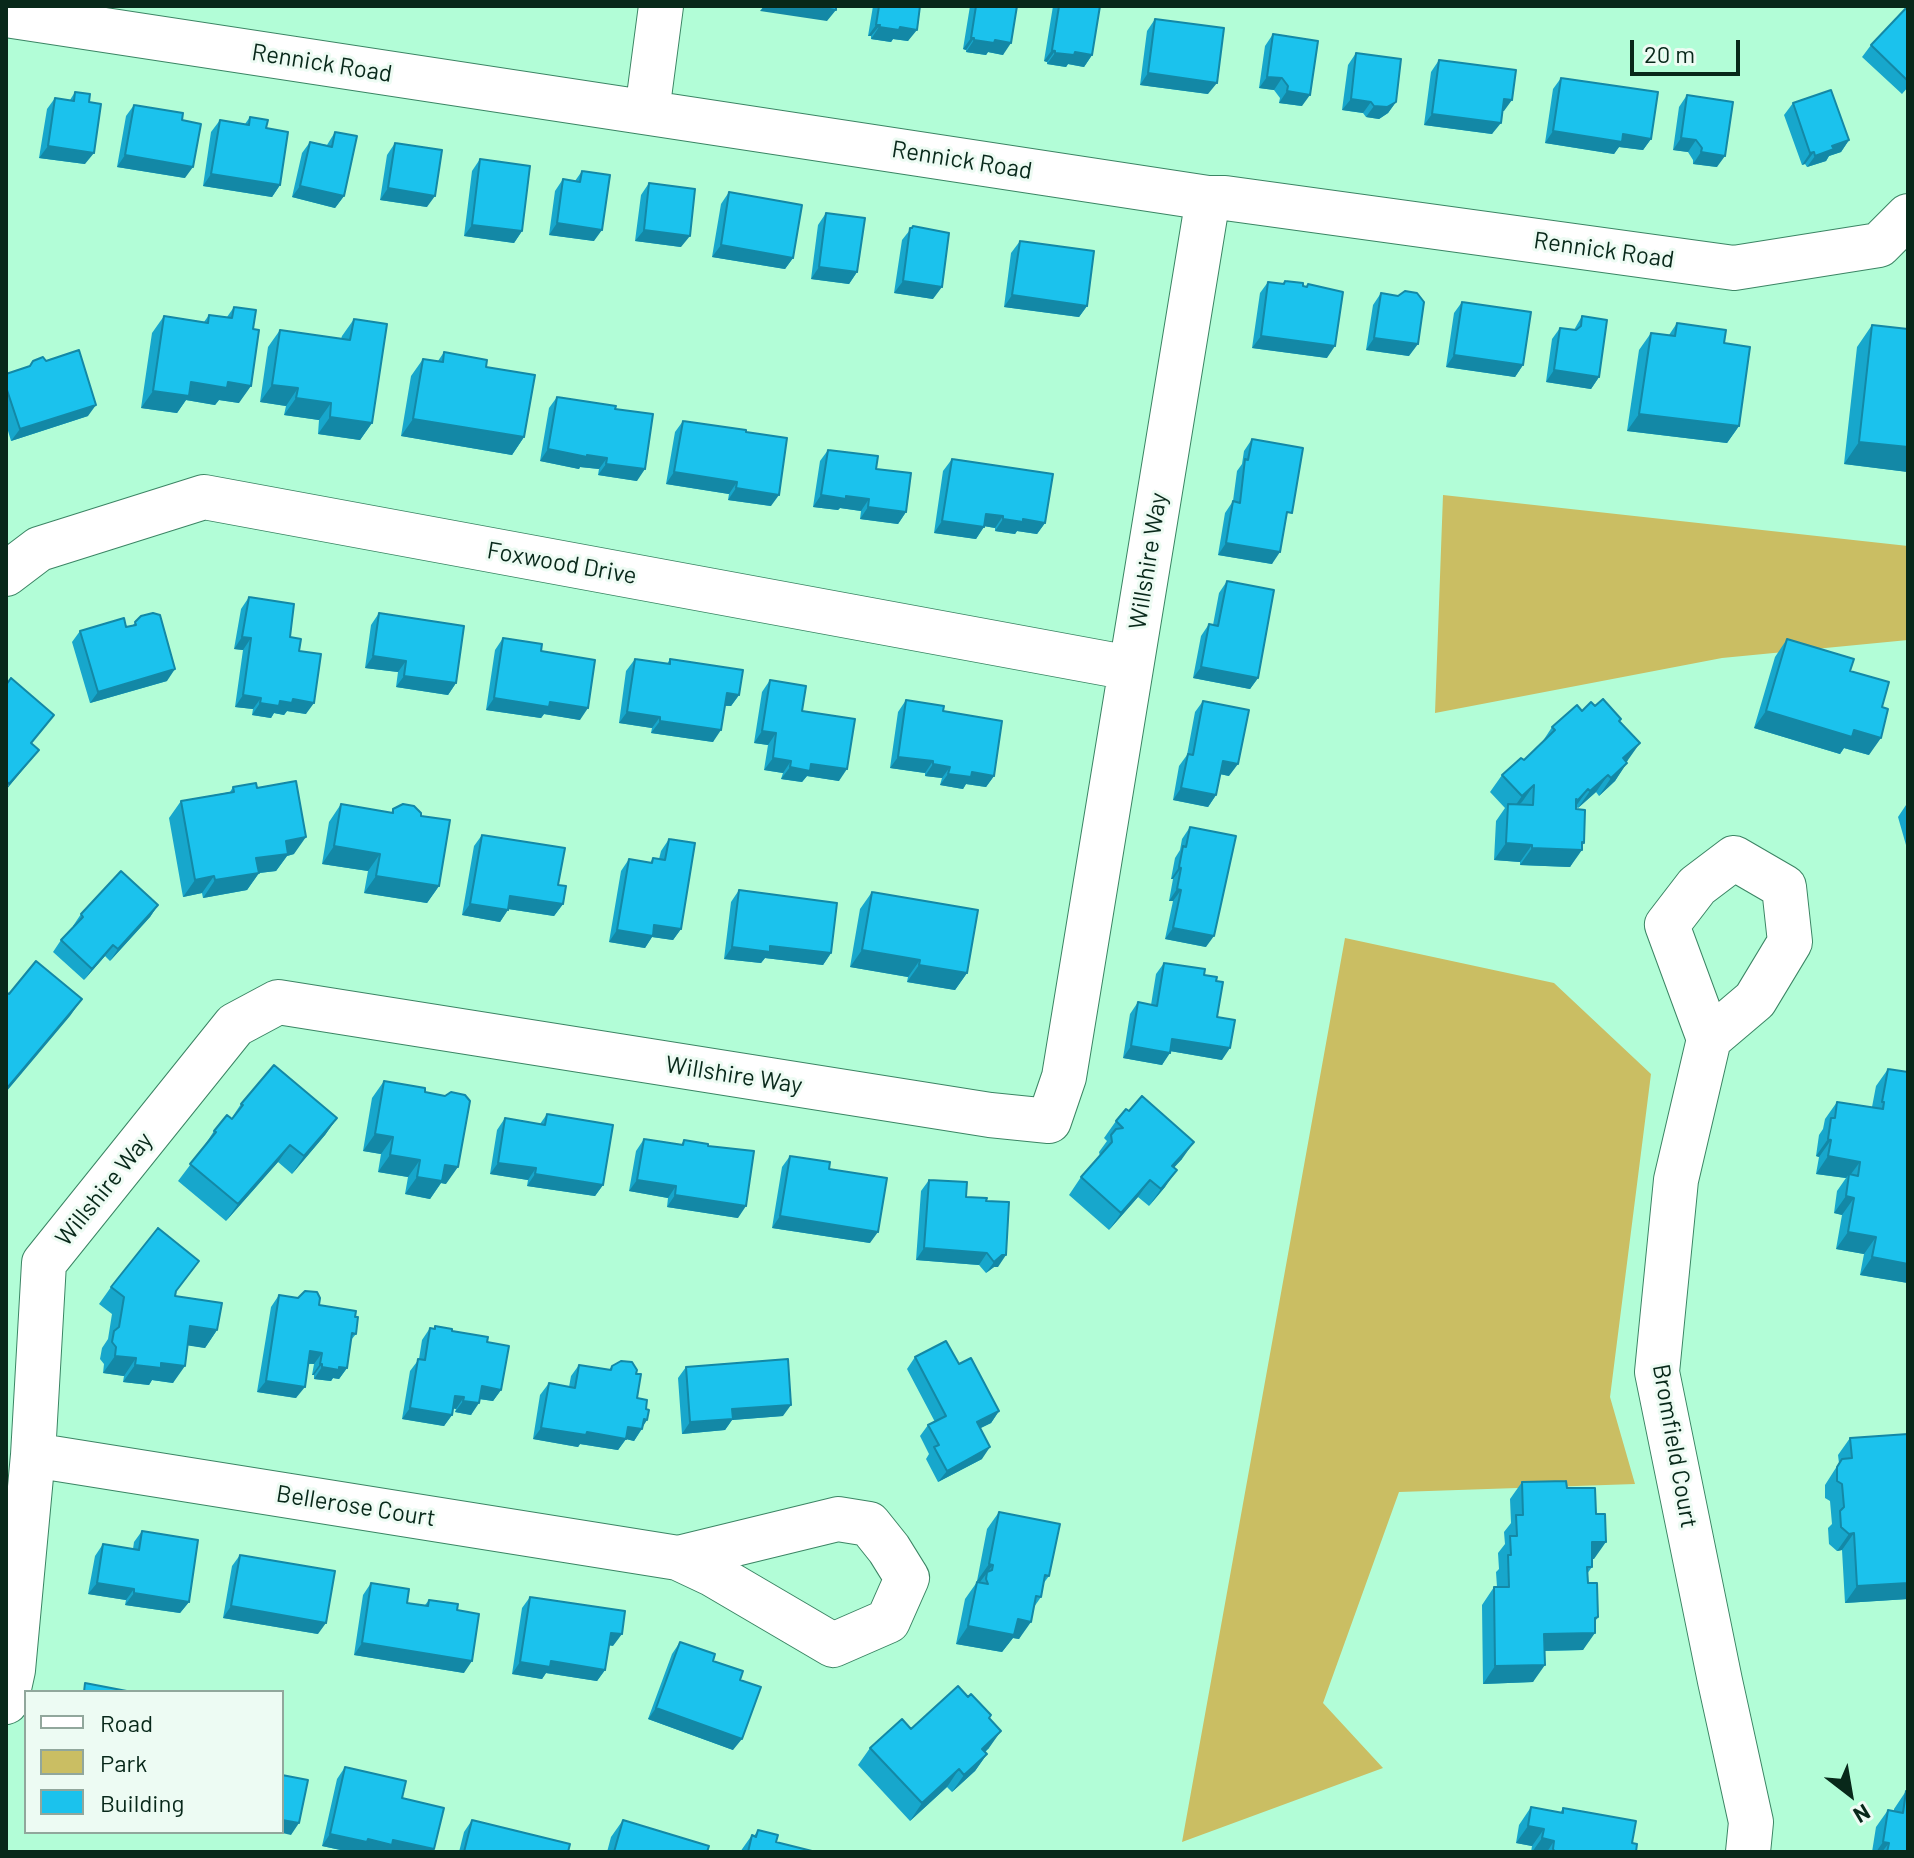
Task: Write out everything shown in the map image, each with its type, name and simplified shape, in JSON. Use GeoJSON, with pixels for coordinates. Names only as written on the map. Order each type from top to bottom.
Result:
{"type":"FeatureCollection","features":[{"type":"Feature","properties":{"kind":"street"},"geometry":{"type":"LineString","coordinates":[[647,112],[661,6]]}},
{"type":"Feature","properties":{"kind":"street","name":"Rennick Road"},"geometry":{"type":"LineString","coordinates":[[6,15],[1208,198],[1734,268],[1879,245],[1908,216]]}},
{"type":"Feature","properties":{"kind":"street","name":"Willshire Way"},"geometry":{"type":"LineString","coordinates":[[6,1702],[13,1670],[33,1455],[44,1263],[235,1025],[278,1002],[990,1115],[1049,1121],[1064,1077],[1208,198]]}},
{"type":"Feature","properties":{"kind":"street","name":"Foxwood Drive"},"geometry":{"type":"LineString","coordinates":[[6,574],[39,549],[204,497],[1130,668]]}},
{"type":"Feature","properties":{"kind":"street","name":"Bromfield Court"},"geometry":{"type":"LineString","coordinates":[[1709,1039],[1676,1180],[1657,1372],[1751,1822],[1748,1852]]}},
{"type":"Feature","properties":{"kind":"street","name":"Bellerose Court"},"geometry":{"type":"LineString","coordinates":[[33,1455],[678,1558]]}},
{"type":"Feature","properties":{"kind":"green space"},"geometry":{"type":"Polygon","coordinates":[[[1443,495],[1908,546],[1908,640],[1722,658],[1435,713],[1443,495]]]}},
{"type":"Feature","properties":{"kind":"green space"},"geometry":{"type":"Polygon","coordinates":[[[1345,938],[1554,983],[1651,1074],[1610,1397],[1635,1484],[1399,1492],[1323,1703],[1383,1768],[1182,1842],[1345,938]]]}},
{"type":"Feature","properties":{"kind":"building"},"geometry":{"type":"Polygon","coordinates":[[[811,6],[836,6],[836,10],[811,6]]]}},
{"type":"Feature","properties":{"kind":"building"},"geometry":{"type":"Polygon","coordinates":[[[879,6],[920,6],[917,30],[879,27],[876,25],[879,6]]]}},
{"type":"Feature","properties":{"kind":"building"},"geometry":{"type":"Polygon","coordinates":[[[976,6],[1017,6],[1011,43],[971,38],[976,6]]]}},
{"type":"Feature","properties":{"kind":"building"},"geometry":{"type":"Polygon","coordinates":[[[1059,6],[1100,6],[1092,55],[1055,53],[1052,50],[1059,6]]]}},
{"type":"Feature","properties":{"kind":"building"},"geometry":{"type":"Polygon","coordinates":[[[1908,6],[1908,81],[1871,45],[1908,6]]]}},
{"type":"Feature","properties":{"kind":"building"},"geometry":{"type":"Polygon","coordinates":[[[1155,19],[1224,28],[1217,83],[1148,73],[1155,19]]]}},
{"type":"Feature","properties":{"kind":"building"},"geometry":{"type":"Polygon","coordinates":[[[1273,34],[1318,41],[1310,95],[1287,91],[1288,86],[1282,78],[1267,77],[1273,34]]]}},
{"type":"Feature","properties":{"kind":"building"},"geometry":{"type":"Polygon","coordinates":[[[1356,53],[1401,59],[1396,102],[1387,107],[1351,99],[1356,53]]]}},
{"type":"Feature","properties":{"kind":"building"},"geometry":{"type":"Polygon","coordinates":[[[1439,60],[1516,70],[1512,100],[1504,99],[1501,123],[1432,114],[1439,60]]]}},
{"type":"Feature","properties":{"kind":"building"},"geometry":{"type":"Polygon","coordinates":[[[1561,78],[1658,92],[1651,139],[1623,134],[1622,142],[1553,131],[1561,78]]]}},
{"type":"Feature","properties":{"kind":"building"},"geometry":{"type":"Polygon","coordinates":[[[1831,90],[1849,140],[1815,156],[1814,152],[1810,153],[1793,103],[1831,90]]]}},
{"type":"Feature","properties":{"kind":"building"},"geometry":{"type":"Polygon","coordinates":[[[75,92],[90,94],[89,102],[101,104],[94,153],[48,146],[55,98],[74,101],[75,92]]]}},
{"type":"Feature","properties":{"kind":"building"},"geometry":{"type":"Polygon","coordinates":[[[1687,95],[1733,102],[1725,156],[1701,152],[1702,148],[1696,140],[1681,138],[1687,95]]]}},
{"type":"Feature","properties":{"kind":"building"},"geometry":{"type":"Polygon","coordinates":[[[134,105],[183,113],[182,120],[201,124],[193,167],[125,155],[134,105]]]}},
{"type":"Feature","properties":{"kind":"building"},"geometry":{"type":"Polygon","coordinates":[[[250,117],[268,120],[266,128],[288,132],[280,185],[211,174],[220,120],[249,125],[250,117]]]}},
{"type":"Feature","properties":{"kind":"building"},"geometry":{"type":"Polygon","coordinates":[[[335,132],[357,136],[344,196],[300,186],[310,142],[332,147],[335,132]]]}},
{"type":"Feature","properties":{"kind":"building"},"geometry":{"type":"Polygon","coordinates":[[[395,143],[442,150],[435,196],[388,188],[395,143]]]}},
{"type":"Feature","properties":{"kind":"building"},"geometry":{"type":"Polygon","coordinates":[[[480,159],[530,166],[522,231],[472,225],[480,159]]]}},
{"type":"Feature","properties":{"kind":"building"},"geometry":{"type":"Polygon","coordinates":[[[582,171],[610,175],[602,230],[557,223],[563,179],[580,182],[582,171]]]}},
{"type":"Feature","properties":{"kind":"building"},"geometry":{"type":"Polygon","coordinates":[[[649,183],[695,189],[690,236],[644,230],[649,183]]]}},
{"type":"Feature","properties":{"kind":"building"},"geometry":{"type":"Polygon","coordinates":[[[729,192],[802,205],[793,258],[721,245],[729,192]]]}},
{"type":"Feature","properties":{"kind":"building"},"geometry":{"type":"Polygon","coordinates":[[[826,213],[865,218],[857,272],[819,267],[826,213]]]}},
{"type":"Feature","properties":{"kind":"building"},"geometry":{"type":"Polygon","coordinates":[[[910,228],[949,233],[942,287],[903,281],[910,228]]]}},
{"type":"Feature","properties":{"kind":"building"},"geometry":{"type":"Polygon","coordinates":[[[1020,241],[1094,251],[1087,306],[1012,295],[1020,241]]]}},
{"type":"Feature","properties":{"kind":"building"},"geometry":{"type":"Polygon","coordinates":[[[1285,281],[1343,292],[1335,346],[1261,336],[1268,282],[1284,284],[1285,281]]]}},
{"type":"Feature","properties":{"kind":"building"},"geometry":{"type":"Polygon","coordinates":[[[1405,291],[1417,293],[1424,302],[1418,344],[1374,338],[1381,293],[1398,296],[1405,291]]]}},
{"type":"Feature","properties":{"kind":"building"},"geometry":{"type":"Polygon","coordinates":[[[1462,302],[1531,312],[1523,365],[1454,355],[1462,302]]]}},
{"type":"Feature","properties":{"kind":"building"},"geometry":{"type":"Polygon","coordinates":[[[234,307],[256,310],[253,329],[259,330],[251,386],[228,382],[227,388],[191,382],[189,396],[153,391],[164,316],[208,323],[209,315],[232,318],[234,307]]]}},
{"type":"Feature","properties":{"kind":"building"},"geometry":{"type":"Polygon","coordinates":[[[1582,316],[1607,320],[1599,377],[1554,370],[1560,328],[1576,330],[1581,326],[1582,316]]]}},
{"type":"Feature","properties":{"kind":"building"},"geometry":{"type":"Polygon","coordinates":[[[354,319],[387,324],[372,423],[330,417],[331,403],[296,398],[298,388],[272,385],[280,330],[350,340],[354,319]]]}},
{"type":"Feature","properties":{"kind":"building"},"geometry":{"type":"Polygon","coordinates":[[[1677,323],[1726,330],[1724,343],[1750,347],[1739,426],[1639,414],[1651,333],[1675,336],[1677,323]]]}},
{"type":"Feature","properties":{"kind":"building"},"geometry":{"type":"Polygon","coordinates":[[[1872,325],[1908,329],[1908,447],[1859,442],[1872,325]]]}},
{"type":"Feature","properties":{"kind":"building"},"geometry":{"type":"Polygon","coordinates":[[[79,350],[96,405],[20,429],[6,387],[6,374],[30,366],[33,361],[43,357],[46,361],[79,350]]]}},
{"type":"Feature","properties":{"kind":"building"},"geometry":{"type":"Polygon","coordinates":[[[444,352],[487,360],[486,367],[535,375],[524,437],[413,419],[423,359],[443,362],[444,352]]]}},
{"type":"Feature","properties":{"kind":"building"},"geometry":{"type":"Polygon","coordinates":[[[557,397],[653,414],[645,469],[606,464],[607,458],[548,449],[557,397]]]}},
{"type":"Feature","properties":{"kind":"building"},"geometry":{"type":"Polygon","coordinates":[[[683,421],[787,438],[779,495],[736,488],[737,482],[674,472],[683,421]]]}},
{"type":"Feature","properties":{"kind":"building"},"geometry":{"type":"Polygon","coordinates":[[[1252,439],[1303,448],[1292,513],[1287,512],[1280,552],[1226,543],[1233,501],[1240,503],[1245,459],[1248,460],[1252,439]]]}},
{"type":"Feature","properties":{"kind":"building"},"geometry":{"type":"Polygon","coordinates":[[[828,450],[878,456],[876,469],[911,473],[906,512],[868,507],[869,499],[821,495],[828,450]]]}},
{"type":"Feature","properties":{"kind":"building"},"geometry":{"type":"Polygon","coordinates":[[[952,459],[1053,474],[1045,523],[986,514],[984,527],[942,521],[952,459]]]}},
{"type":"Feature","properties":{"kind":"building"},"geometry":{"type":"Polygon","coordinates":[[[1227,581],[1274,590],[1258,678],[1201,667],[1209,624],[1218,626],[1227,581]]]}},
{"type":"Feature","properties":{"kind":"building"},"geometry":{"type":"Polygon","coordinates":[[[249,597],[294,604],[290,637],[301,639],[299,651],[321,654],[314,703],[293,699],[292,703],[280,701],[279,706],[260,703],[261,698],[243,695],[251,638],[242,637],[249,597]]]}},
{"type":"Feature","properties":{"kind":"building"},"geometry":{"type":"Polygon","coordinates":[[[379,613],[464,626],[456,683],[404,676],[406,661],[373,656],[379,613]]]}},
{"type":"Feature","properties":{"kind":"building"},"geometry":{"type":"Polygon","coordinates":[[[160,615],[175,669],[98,692],[80,631],[124,618],[126,627],[136,625],[141,616],[160,615]]]}},
{"type":"Feature","properties":{"kind":"building"},"geometry":{"type":"Polygon","coordinates":[[[503,638],[542,644],[541,651],[595,660],[588,708],[550,702],[549,707],[494,698],[503,638]]]}},
{"type":"Feature","properties":{"kind":"building"},"geometry":{"type":"Polygon","coordinates":[[[1787,639],[1854,659],[1850,671],[1889,682],[1882,707],[1888,709],[1881,738],[1854,730],[1852,737],[1766,711],[1787,639]]]}},
{"type":"Feature","properties":{"kind":"building"},"geometry":{"type":"Polygon","coordinates":[[[635,659],[670,664],[670,659],[743,670],[739,695],[727,693],[721,730],[660,721],[660,717],[627,712],[635,659]]]}},
{"type":"Feature","properties":{"kind":"building"},"geometry":{"type":"Polygon","coordinates":[[[11,678],[54,715],[31,743],[39,750],[9,784],[6,781],[6,685],[11,678]]]}},
{"type":"Feature","properties":{"kind":"building"},"geometry":{"type":"Polygon","coordinates":[[[770,680],[806,686],[802,711],[855,719],[847,769],[811,764],[810,771],[790,767],[791,761],[773,758],[776,733],[762,731],[770,680]]]}},
{"type":"Feature","properties":{"kind":"building"},"geometry":{"type":"Polygon","coordinates":[[[1603,699],[1640,743],[1623,758],[1627,763],[1611,778],[1608,775],[1576,799],[1576,809],[1585,810],[1582,850],[1532,848],[1532,845],[1506,843],[1508,804],[1533,805],[1534,785],[1522,796],[1502,775],[1521,758],[1524,760],[1555,730],[1552,727],[1577,705],[1582,711],[1591,702],[1595,706],[1603,699]]]}},
{"type":"Feature","properties":{"kind":"building"},"geometry":{"type":"Polygon","coordinates":[[[906,700],[944,706],[943,711],[1002,721],[994,776],[972,772],[971,777],[948,774],[950,767],[933,764],[933,761],[898,757],[906,700]]]}},
{"type":"Feature","properties":{"kind":"building"},"geometry":{"type":"Polygon","coordinates":[[[1203,701],[1249,710],[1238,764],[1223,761],[1216,795],[1181,788],[1188,754],[1193,755],[1203,701]]]}},
{"type":"Feature","properties":{"kind":"building"},"geometry":{"type":"Polygon","coordinates":[[[296,781],[306,837],[286,841],[288,854],[256,858],[259,873],[195,880],[181,801],[234,792],[233,787],[256,783],[257,788],[296,781]]]}},
{"type":"Feature","properties":{"kind":"building"},"geometry":{"type":"Polygon","coordinates":[[[341,804],[393,813],[393,809],[403,804],[414,806],[421,816],[450,820],[439,886],[376,876],[380,854],[334,846],[341,804]]]}},
{"type":"Feature","properties":{"kind":"building"},"geometry":{"type":"Polygon","coordinates":[[[1190,827],[1236,836],[1214,936],[1173,928],[1181,890],[1177,889],[1179,867],[1190,827]]]}},
{"type":"Feature","properties":{"kind":"building"},"geometry":{"type":"Polygon","coordinates":[[[482,835],[565,848],[558,885],[566,886],[563,904],[510,896],[508,910],[470,904],[482,835]]]}},
{"type":"Feature","properties":{"kind":"building"},"geometry":{"type":"Polygon","coordinates":[[[669,839],[695,843],[681,929],[654,925],[653,936],[617,930],[629,859],[652,863],[653,858],[665,860],[669,839]]]}},
{"type":"Feature","properties":{"kind":"building"},"geometry":{"type":"Polygon","coordinates":[[[121,871],[158,905],[118,949],[113,945],[92,969],[61,940],[121,871]]]}},
{"type":"Feature","properties":{"kind":"building"},"geometry":{"type":"Polygon","coordinates":[[[739,890],[837,903],[831,953],[770,946],[770,952],[732,947],[739,890]]]}},
{"type":"Feature","properties":{"kind":"building"},"geometry":{"type":"Polygon","coordinates":[[[872,892],[978,910],[967,973],[919,965],[920,960],[862,950],[872,892]]]}},
{"type":"Feature","properties":{"kind":"building"},"geometry":{"type":"Polygon","coordinates":[[[36,961],[82,999],[8,1087],[6,992],[9,994],[36,961]]]}},
{"type":"Feature","properties":{"kind":"building"},"geometry":{"type":"Polygon","coordinates":[[[1164,963],[1205,969],[1204,975],[1217,977],[1216,981],[1223,982],[1217,1017],[1235,1020],[1230,1048],[1172,1039],[1170,1053],[1131,1046],[1138,1002],[1157,1006],[1164,963]]]}},
{"type":"Feature","properties":{"kind":"building"},"geometry":{"type":"Polygon","coordinates":[[[274,1065],[337,1118],[304,1156],[290,1145],[238,1204],[190,1164],[227,1115],[232,1119],[274,1065]]]}},
{"type":"Feature","properties":{"kind":"building"},"geometry":{"type":"Polygon","coordinates":[[[1888,1069],[1908,1072],[1908,1264],[1872,1257],[1876,1237],[1848,1232],[1854,1198],[1846,1196],[1849,1174],[1858,1176],[1860,1162],[1828,1156],[1831,1118],[1835,1118],[1837,1102],[1883,1109],[1888,1069]]]}},
{"type":"Feature","properties":{"kind":"building"},"geometry":{"type":"Polygon","coordinates":[[[384,1081],[425,1088],[425,1092],[445,1096],[451,1092],[465,1095],[470,1101],[458,1167],[445,1165],[442,1181],[417,1177],[420,1160],[390,1155],[393,1137],[375,1134],[384,1081]]]}},
{"type":"Feature","properties":{"kind":"building"},"geometry":{"type":"Polygon","coordinates":[[[1142,1096],[1194,1142],[1172,1166],[1177,1170],[1161,1189],[1150,1180],[1121,1213],[1081,1177],[1112,1142],[1111,1135],[1116,1129],[1123,1128],[1116,1121],[1142,1096]]]}},
{"type":"Feature","properties":{"kind":"building"},"geometry":{"type":"Polygon","coordinates":[[[547,1114],[613,1125],[603,1185],[535,1174],[536,1168],[498,1163],[505,1118],[545,1125],[547,1114]]]}},
{"type":"Feature","properties":{"kind":"building"},"geometry":{"type":"Polygon","coordinates":[[[644,1139],[683,1145],[684,1140],[754,1151],[746,1206],[675,1195],[676,1186],[637,1180],[644,1139]]]}},
{"type":"Feature","properties":{"kind":"building"},"geometry":{"type":"Polygon","coordinates":[[[790,1156],[830,1162],[829,1169],[887,1178],[878,1232],[780,1216],[790,1156]]]}},
{"type":"Feature","properties":{"kind":"building"},"geometry":{"type":"Polygon","coordinates":[[[929,1180],[967,1182],[966,1197],[1009,1202],[1006,1255],[994,1262],[987,1253],[924,1248],[929,1180]]]}},
{"type":"Feature","properties":{"kind":"building"},"geometry":{"type":"Polygon","coordinates":[[[158,1228],[199,1261],[175,1296],[222,1303],[217,1330],[190,1326],[185,1366],[161,1363],[161,1368],[135,1365],[136,1358],[115,1356],[116,1347],[112,1342],[114,1331],[119,1327],[124,1297],[111,1287],[158,1228]]]}},
{"type":"Feature","properties":{"kind":"building"},"geometry":{"type":"Polygon","coordinates":[[[305,1291],[317,1292],[319,1305],[356,1311],[356,1334],[352,1333],[347,1368],[322,1367],[322,1353],[310,1351],[305,1387],[266,1381],[279,1295],[298,1298],[305,1291]]]}},
{"type":"Feature","properties":{"kind":"building"},"geometry":{"type":"Polygon","coordinates":[[[435,1326],[488,1337],[487,1342],[509,1346],[501,1390],[482,1386],[479,1403],[463,1401],[464,1397],[455,1396],[452,1415],[410,1408],[418,1359],[425,1360],[430,1328],[435,1329],[435,1326]]]}},
{"type":"Feature","properties":{"kind":"building"},"geometry":{"type":"Polygon","coordinates":[[[946,1341],[959,1364],[971,1358],[999,1411],[977,1422],[990,1447],[947,1471],[934,1447],[939,1445],[928,1425],[946,1416],[915,1357],[946,1341]]]}},
{"type":"Feature","properties":{"kind":"building"},"geometry":{"type":"Polygon","coordinates":[[[788,1359],[791,1405],[732,1409],[733,1419],[690,1422],[686,1367],[788,1359]]]}},
{"type":"Feature","properties":{"kind":"building"},"geometry":{"type":"Polygon","coordinates":[[[621,1361],[632,1362],[636,1374],[641,1374],[637,1398],[647,1400],[646,1409],[649,1410],[642,1429],[628,1427],[626,1439],[541,1428],[549,1383],[575,1388],[579,1365],[611,1370],[621,1361]]]}},
{"type":"Feature","properties":{"kind":"building"},"geometry":{"type":"Polygon","coordinates":[[[1908,1434],[1908,1583],[1857,1586],[1854,1533],[1849,1534],[1841,1527],[1840,1511],[1844,1507],[1842,1484],[1837,1481],[1837,1467],[1842,1459],[1852,1458],[1850,1438],[1908,1434]]]}},
{"type":"Feature","properties":{"kind":"building"},"geometry":{"type":"Polygon","coordinates":[[[1566,1481],[1567,1488],[1595,1488],[1596,1514],[1605,1514],[1606,1542],[1592,1542],[1592,1567],[1587,1567],[1588,1583],[1597,1583],[1595,1633],[1544,1634],[1545,1665],[1495,1666],[1494,1587],[1509,1587],[1510,1536],[1517,1536],[1516,1515],[1523,1515],[1522,1482],[1566,1481]]]}},
{"type":"Feature","properties":{"kind":"building"},"geometry":{"type":"Polygon","coordinates":[[[999,1512],[1060,1524],[1049,1576],[1045,1575],[1041,1597],[1036,1596],[1031,1622],[1018,1619],[1014,1635],[968,1626],[977,1582],[988,1584],[987,1572],[992,1570],[993,1565],[989,1564],[999,1512]]]}},
{"type":"Feature","properties":{"kind":"building"},"geometry":{"type":"Polygon","coordinates":[[[142,1531],[198,1540],[189,1602],[97,1583],[103,1544],[139,1550],[142,1531]]]}},
{"type":"Feature","properties":{"kind":"building"},"geometry":{"type":"Polygon","coordinates":[[[240,1555],[335,1571],[326,1623],[231,1606],[240,1555]]]}},
{"type":"Feature","properties":{"kind":"building"},"geometry":{"type":"Polygon","coordinates":[[[371,1583],[409,1589],[407,1603],[428,1606],[429,1600],[458,1604],[457,1610],[479,1614],[472,1661],[362,1643],[371,1583]]]}},
{"type":"Feature","properties":{"kind":"building"},"geometry":{"type":"Polygon","coordinates":[[[530,1597],[625,1611],[622,1634],[611,1633],[605,1670],[551,1661],[550,1667],[520,1662],[530,1597]]]}},
{"type":"Feature","properties":{"kind":"building"},"geometry":{"type":"Polygon","coordinates":[[[680,1642],[715,1654],[713,1661],[743,1671],[740,1680],[761,1687],[742,1739],[656,1708],[680,1642]]]}},
{"type":"Feature","properties":{"kind":"building"},"geometry":{"type":"Polygon","coordinates":[[[85,1683],[122,1690],[84,1690],[85,1683]]]}},
{"type":"Feature","properties":{"kind":"building"},"geometry":{"type":"Polygon","coordinates":[[[958,1686],[968,1697],[971,1694],[1001,1731],[982,1749],[987,1754],[964,1775],[959,1769],[922,1803],[870,1748],[902,1719],[911,1729],[958,1686]]]}},
{"type":"Feature","properties":{"kind":"building"},"geometry":{"type":"Polygon","coordinates":[[[345,1767],[406,1781],[402,1798],[444,1808],[434,1849],[393,1840],[392,1845],[330,1834],[345,1767]]]}},
{"type":"Feature","properties":{"kind":"building"},"geometry":{"type":"Polygon","coordinates":[[[284,1775],[308,1780],[299,1823],[284,1820],[284,1775]]]}},
{"type":"Feature","properties":{"kind":"building"},"geometry":{"type":"Polygon","coordinates":[[[1906,1791],[1908,1852],[1887,1852],[1889,1843],[1883,1842],[1888,1810],[1903,1813],[1906,1791]]]}},
{"type":"Feature","properties":{"kind":"building"},"geometry":{"type":"Polygon","coordinates":[[[1531,1807],[1563,1813],[1563,1808],[1636,1821],[1632,1843],[1637,1844],[1636,1852],[1555,1852],[1554,1841],[1542,1838],[1544,1829],[1528,1826],[1531,1807]]]}},
{"type":"Feature","properties":{"kind":"building"},"geometry":{"type":"Polygon","coordinates":[[[472,1820],[570,1844],[568,1852],[464,1852],[472,1820]]]}},
{"type":"Feature","properties":{"kind":"building"},"geometry":{"type":"Polygon","coordinates":[[[623,1820],[709,1846],[707,1852],[614,1852],[623,1820]]]}},
{"type":"Feature","properties":{"kind":"building"},"geometry":{"type":"Polygon","coordinates":[[[758,1830],[778,1835],[776,1842],[816,1852],[748,1852],[752,1835],[756,1837],[758,1830]]]}}]}
